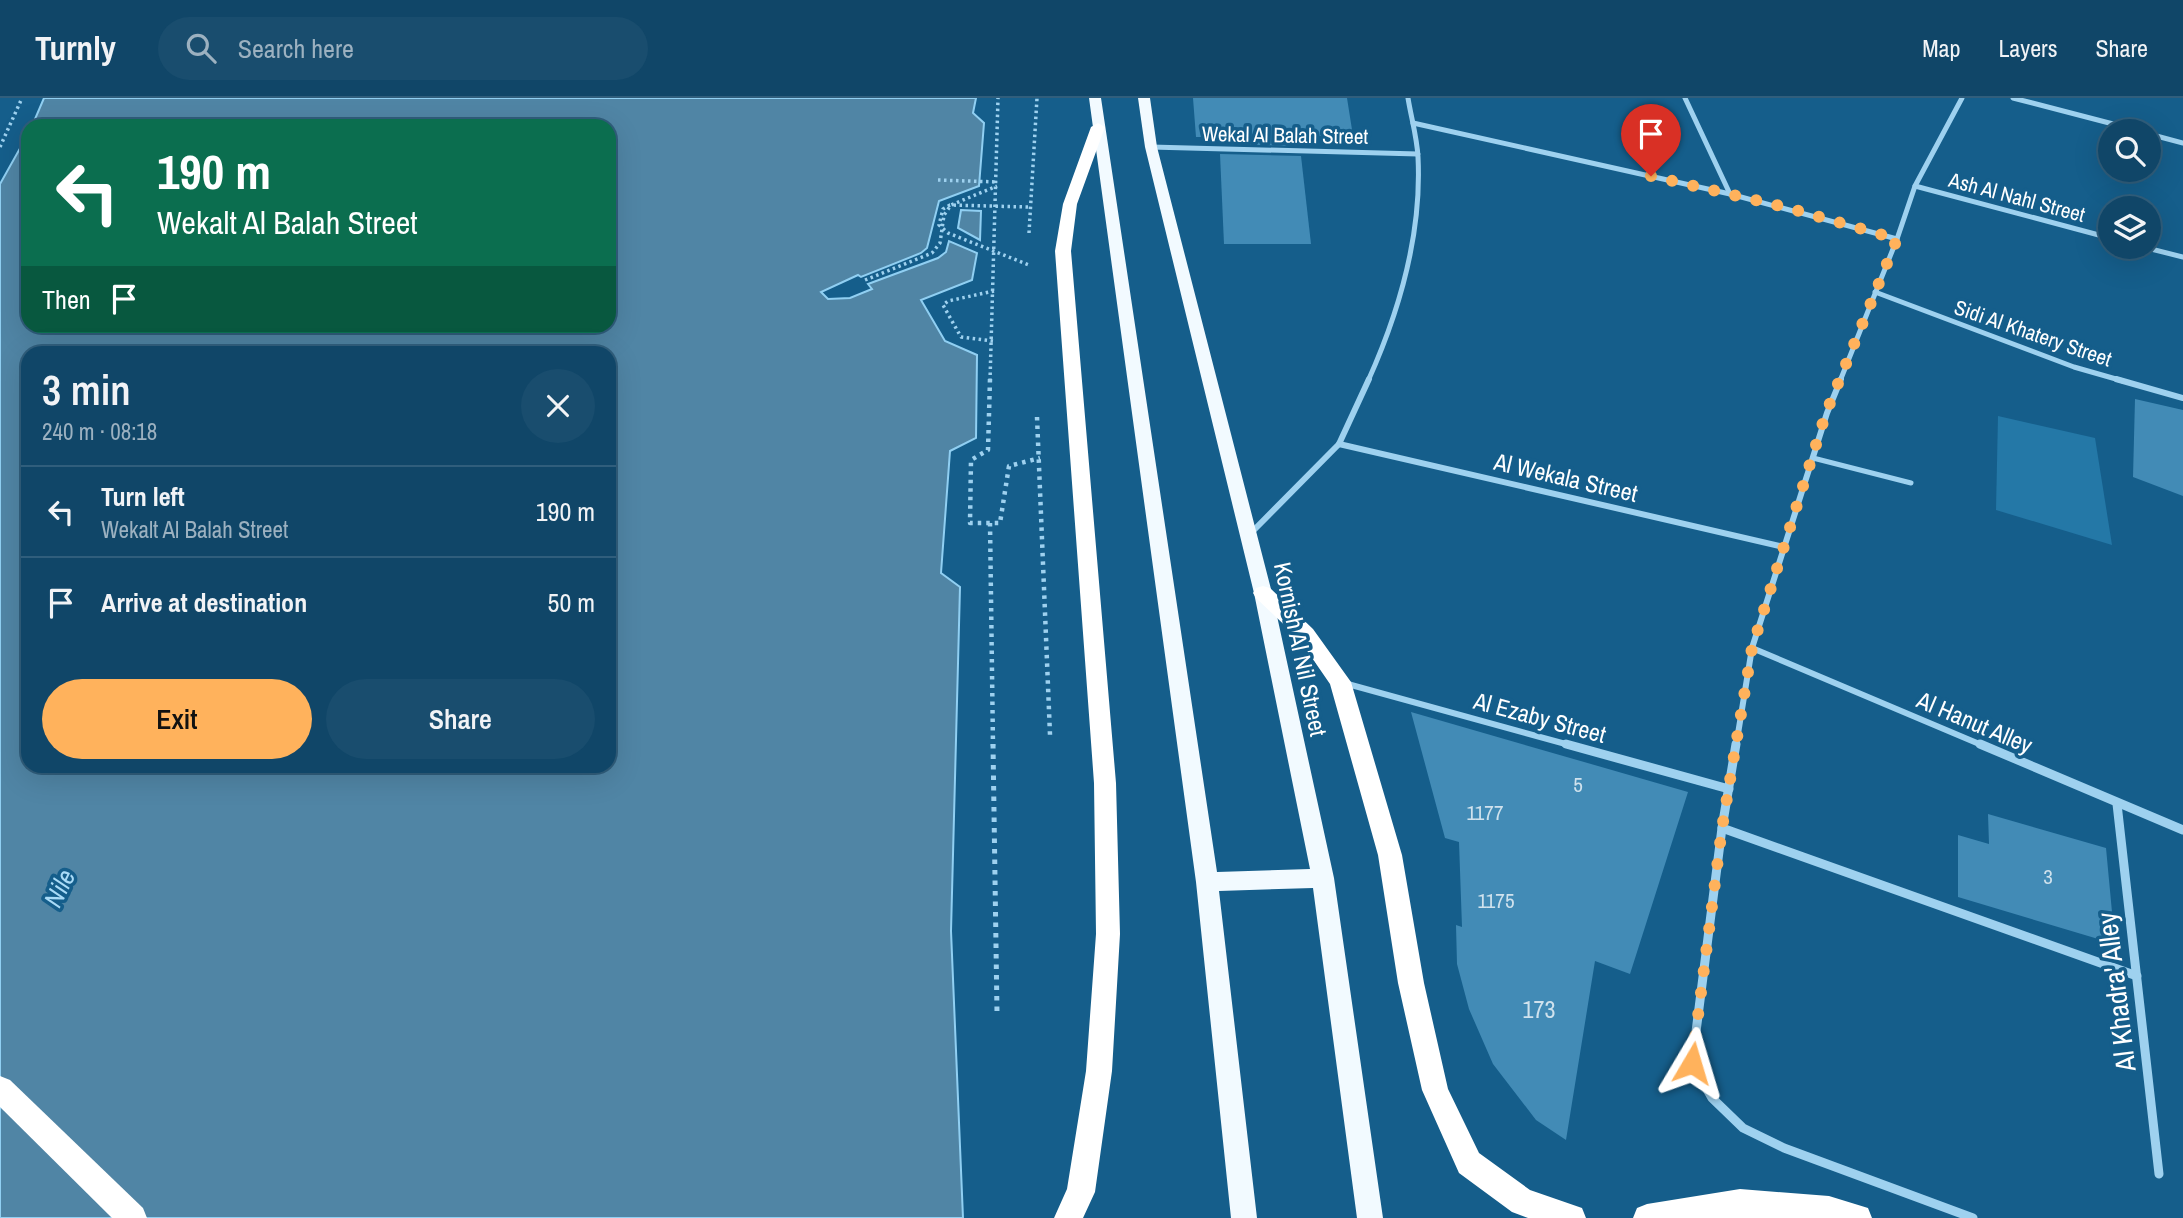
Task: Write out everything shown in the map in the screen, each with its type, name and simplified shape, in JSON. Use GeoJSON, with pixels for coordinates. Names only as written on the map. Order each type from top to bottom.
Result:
{"type":"FeatureCollection","features":[{"type":"Feature","properties":{"kind":"highway"},"geometry":{"type":"LineString","coordinates":[[1096,98],[1207,882],[1244,1218]]}},
{"type":"Feature","properties":{"kind":"highway","name":"Kornish Al Nil Street"},"geometry":{"type":"LineString","coordinates":[[1144,98],[1151,147],[1263,593],[1322,878],[1370,1218]]}},
{"type":"Feature","properties":{"kind":"highway"},"geometry":{"type":"LineString","coordinates":[[1068,1218],[1081,1192],[1099,1071],[1108,934],[1105,783],[1063,251],[1070,204],[1098,127]]}},
{"type":"Feature","properties":{"kind":"highway"},"geometry":{"type":"LineString","coordinates":[[1263,593],[1306,634],[1340,682],[1390,855],[1411,983],[1436,1090],[1469,1163],[1522,1202],[1572,1218]]}},
{"type":"Feature","properties":{"kind":"highway"},"geometry":{"type":"LineString","coordinates":[[1207,882],[1322,878]]}},
{"type":"Feature","properties":{"kind":"highway"},"geometry":{"type":"LineString","coordinates":[[0,1089],[133,1218]]}},
{"type":"Feature","properties":{"kind":"highway"},"geometry":{"type":"LineString","coordinates":[[1647,1218],[1740,1203],[1829,1210],[1858,1218]]}},
{"type":"Feature","properties":{"kind":"street"},"geometry":{"type":"LineString","coordinates":[[1249,535],[1339,444],[1388,337],[1408,268],[1418,207],[1418,154],[1408,98]]}},
{"type":"Feature","properties":{"kind":"street"},"geometry":{"type":"LineString","coordinates":[[1685,98],[1730,194]]}},
{"type":"Feature","properties":{"kind":"street"},"geometry":{"type":"LineString","coordinates":[[1962,98],[1915,186],[1897,239],[1826,413],[1752,648],[1722,828],[1692,1063],[1712,1098],[1743,1128],[1784,1148],[1973,1218]]}},
{"type":"Feature","properties":{"kind":"street"},"geometry":{"type":"LineString","coordinates":[[2013,98],[2098,120]]}},
{"type":"Feature","properties":{"kind":"street"},"geometry":{"type":"LineString","coordinates":[[1413,123],[1730,194],[1897,239]]}},
{"type":"Feature","properties":{"kind":"street"},"geometry":{"type":"LineString","coordinates":[[2161,137],[2183,143]]}},
{"type":"Feature","properties":{"kind":"street","name":"Wekal Al Balah Street"},"geometry":{"type":"LineString","coordinates":[[1151,147],[1418,154]]}},
{"type":"Feature","properties":{"kind":"street","name":"Ash Al Nahl Street"},"geometry":{"type":"LineString","coordinates":[[1915,186],[2098,235]]}},
{"type":"Feature","properties":{"kind":"street"},"geometry":{"type":"LineString","coordinates":[[2161,252],[2183,257]]}},
{"type":"Feature","properties":{"kind":"street","name":"Sidi Al Khatery Street"},"geometry":{"type":"LineString","coordinates":[[1875,292],[2074,368],[2183,398]]}},
{"type":"Feature","properties":{"kind":"street","name":"Al Wekala Street"},"geometry":{"type":"LineString","coordinates":[[1339,444],[1784,547]]}},
{"type":"Feature","properties":{"kind":"street","name":"Al Hanut Alley"},"geometry":{"type":"LineString","coordinates":[[1752,648],[2183,830]]}},
{"type":"Feature","properties":{"kind":"street","name":"Al Ezaby Street"},"geometry":{"type":"LineString","coordinates":[[1340,682],[1729,789]]}},
{"type":"Feature","properties":{"kind":"street","name":"Al Khadra' Alley"},"geometry":{"type":"LineString","coordinates":[[2117,804],[2160,1174]]}},
{"type":"Feature","properties":{"kind":"street"},"geometry":{"type":"LineString","coordinates":[[1722,828],[2137,976]]}},
{"type":"Feature","properties":{"kind":"lane"},"geometry":{"type":"LineString","coordinates":[[1813,458],[1911,483]]}},
{"type":"Feature","properties":{"kind":"path"},"geometry":{"type":"LineString","coordinates":[[0,147],[22,98]]}},
{"type":"Feature","properties":{"kind":"path"},"geometry":{"type":"LineString","coordinates":[[998,98],[998,184],[988,450],[971,460],[970,523],[1000,523],[1009,466],[1040,458]]}},
{"type":"Feature","properties":{"kind":"path"},"geometry":{"type":"LineString","coordinates":[[938,180],[998,184]]}},
{"type":"Feature","properties":{"kind":"path"},"geometry":{"type":"LineString","coordinates":[[865,280],[932,253],[937,248],[944,215],[951,205],[998,184]]}},
{"type":"Feature","properties":{"kind":"path"},"geometry":{"type":"LineString","coordinates":[[1028,207],[950,205],[943,209],[939,225],[948,233],[1029,265]]}},
{"type":"Feature","properties":{"kind":"path"},"geometry":{"type":"LineString","coordinates":[[993,341],[961,337],[943,305],[948,301],[994,291]]}},
{"type":"Feature","properties":{"kind":"path"},"geometry":{"type":"LineString","coordinates":[[990,523],[997,1013]]}},
{"type":"Feature","properties":{"kind":"shaded area"},"geometry":{"type":"Polygon","coordinates":[[[1998,416],[2095,438],[2112,545],[1996,510],[1998,416]]]}},
{"type":"Feature","properties":{"kind":"water","name":"Nile"},"geometry":{"type":"Polygon","coordinates":[[[44,98],[976,98],[973,113],[984,123],[979,186],[939,201],[927,248],[921,253],[861,277],[858,275],[821,292],[828,299],[850,298],[872,289],[868,284],[938,258],[946,252],[949,241],[977,253],[972,280],[921,300],[945,341],[977,355],[976,438],[950,451],[941,573],[960,587],[951,931],[963,1218],[0,1218],[0,184],[21,146],[21,333],[616,333],[616,119],[35,119],[44,98]]]}},
{"type":"Feature","properties":{"kind":"water"},"geometry":{"type":"Polygon","coordinates":[[[961,210],[981,211],[980,240],[958,228],[961,210]]]}},
{"type":"Feature","properties":{"kind":"building"},"geometry":{"type":"Polygon","coordinates":[[[1193,98],[1347,98],[1353,136],[1299,136],[1300,146],[1219,144],[1219,137],[1196,137],[1193,98]]]}},
{"type":"Feature","properties":{"kind":"building"},"geometry":{"type":"Polygon","coordinates":[[[1220,154],[1301,156],[1311,244],[1224,244],[1220,154]]]}},
{"type":"Feature","properties":{"kind":"building"},"geometry":{"type":"Polygon","coordinates":[[[2135,399],[2183,410],[2183,496],[2133,477],[2135,399]]]}},
{"type":"Feature","properties":{"kind":"building"},"geometry":{"type":"Polygon","coordinates":[[[1411,712],[1688,792],[1630,974],[1595,961],[1566,1140],[1536,1120],[1493,1064],[1469,1009],[1457,964],[1456,925],[1462,927],[1459,842],[1445,838],[1411,712]]]}},
{"type":"Feature","properties":{"kind":"building"},"geometry":{"type":"Polygon","coordinates":[[[1988,814],[2106,848],[2115,944],[1958,897],[1958,835],[1989,844],[1988,814]]]}},
{"type":"Feature","properties":{"kind":"route"},"geometry":{"type":"LineString","coordinates":[[1651,176],[1785,207],[1897,239],[1826,413],[1752,648],[1722,828],[1692,1063]]}}]}
